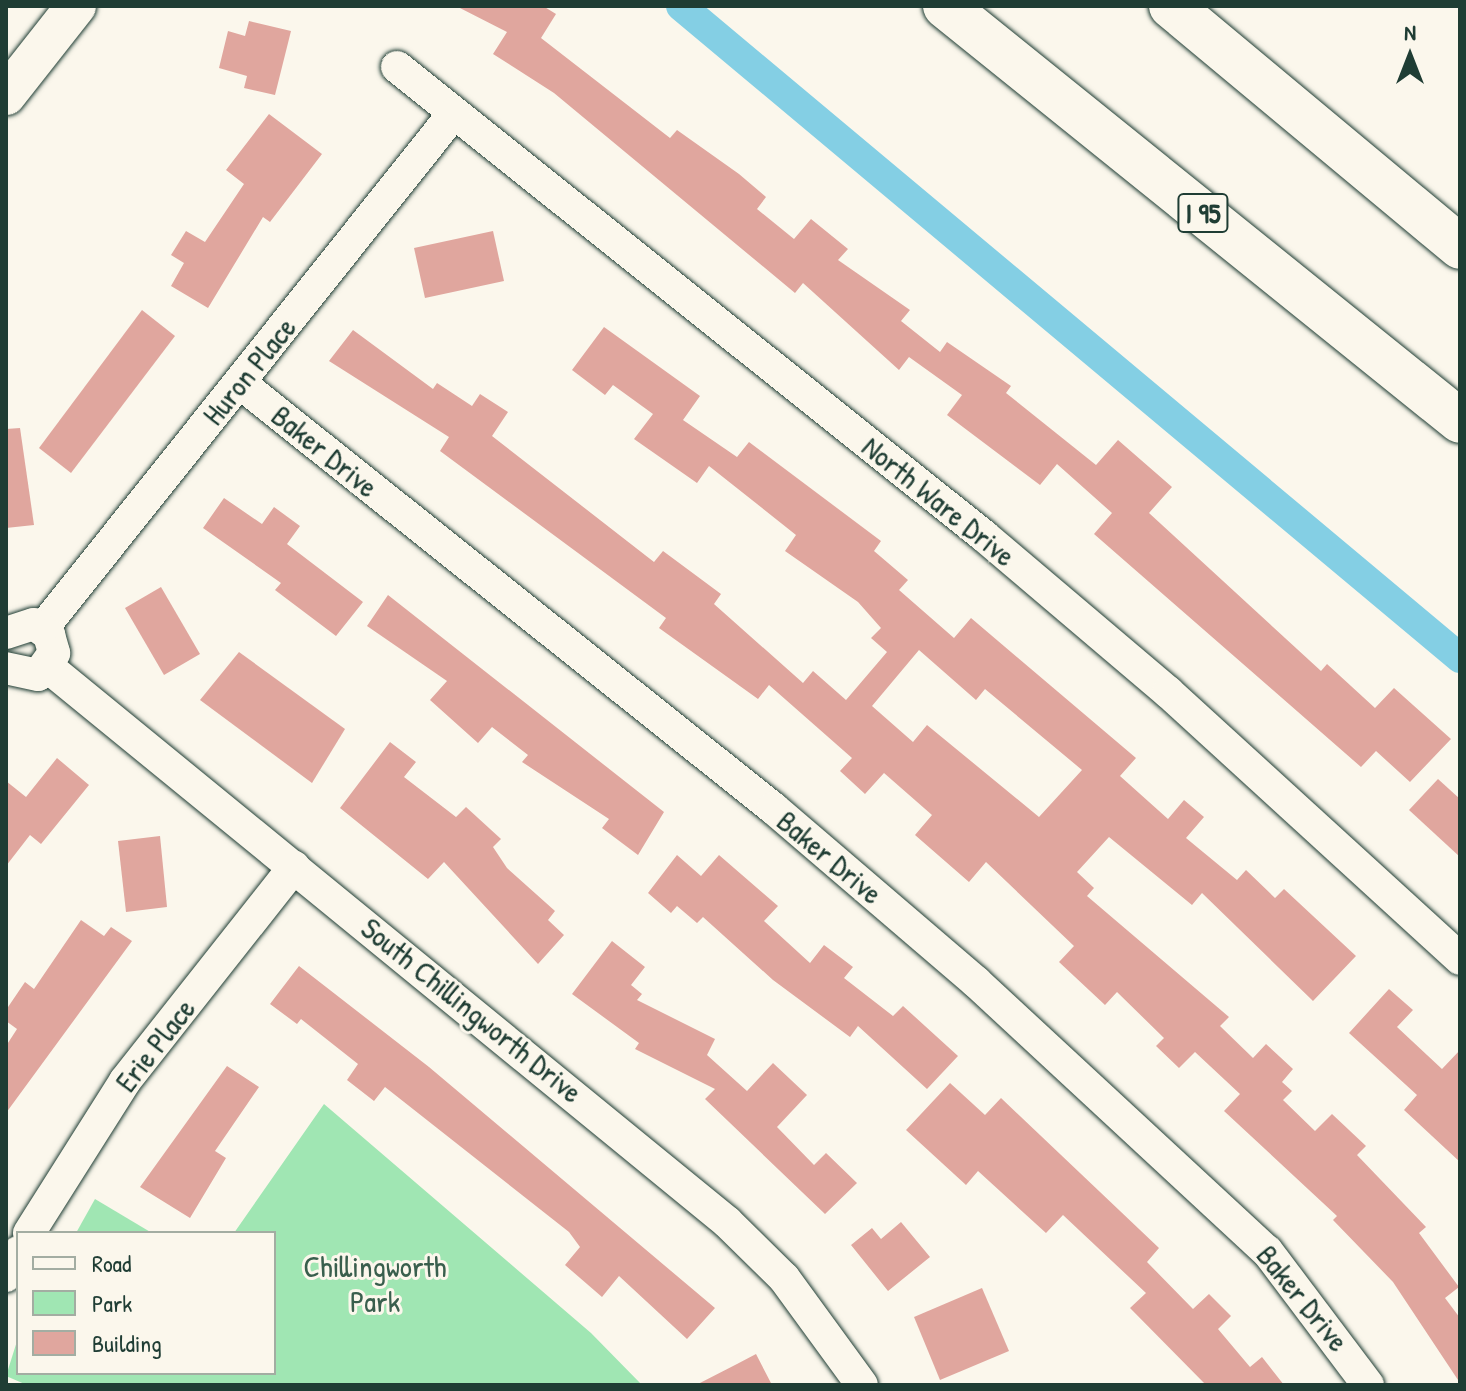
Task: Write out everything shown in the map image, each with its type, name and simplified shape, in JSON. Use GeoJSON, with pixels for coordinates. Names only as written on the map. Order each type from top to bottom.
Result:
{"type":"FeatureCollection","features":[{"type":"Feature","properties":{"kind":"highway","name":"I 95"},"geometry":{"type":"LineString","coordinates":[[945,6],[1460,421]]}},
{"type":"Feature","properties":{"kind":"highway"},"geometry":{"type":"LineString","coordinates":[[1171,6],[1460,247]]}},
{"type":"Feature","properties":{"kind":"street"},"geometry":{"type":"LineString","coordinates":[[6,95],[76,6]]}},
{"type":"Feature","properties":{"kind":"street","name":"North Ware Drive"},"geometry":{"type":"LineString","coordinates":[[397,67],[984,536],[1180,702],[1460,959]]}},
{"type":"Feature","properties":{"kind":"street","name":"Huron Place"},"geometry":{"type":"LineString","coordinates":[[43,628],[454,113]]}},
{"type":"Feature","properties":{"kind":"street","name":"Baker Drive"},"geometry":{"type":"LineString","coordinates":[[240,383],[773,808],[976,982],[1267,1251],[1368,1385]]}},
{"type":"Feature","properties":{"kind":"street"},"geometry":{"type":"LineString","coordinates":[[6,633],[26,623],[43,628],[53,644],[48,667],[29,678],[7,671]]}},
{"type":"Feature","properties":{"kind":"street","name":"South Chillingworth Drive"},"geometry":{"type":"LineString","coordinates":[[48,667],[727,1222],[784,1278],[862,1385]]}},
{"type":"Feature","properties":{"kind":"street","name":"Erie Place"},"geometry":{"type":"LineString","coordinates":[[30,1231],[125,1081],[294,867]]}},
{"type":"Feature","properties":{"kind":"street"},"geometry":{"type":"LineString","coordinates":[[6,1276],[16,1256]]}},
{"type":"Feature","properties":{"kind":"green space","name":"Chillingworth Park"},"geometry":{"type":"Polygon","coordinates":[[[324,1104],[591,1333],[642,1385],[27,1385],[6,1376],[16,1344],[16,1375],[276,1375],[276,1231],[235,1231],[324,1104]]]}},
{"type":"Feature","properties":{"kind":"green space"},"geometry":{"type":"Polygon","coordinates":[[[95,1199],[149,1231],[77,1231],[95,1199]]]}},
{"type":"Feature","properties":{"kind":"building"},"geometry":{"type":"Polygon","coordinates":[[[456,6],[543,6],[556,14],[541,38],[670,138],[677,130],[739,174],[766,197],[757,209],[794,239],[811,219],[848,249],[838,260],[910,310],[901,321],[940,352],[947,342],[1011,386],[1006,393],[1096,465],[1118,440],[1172,487],[1149,513],[1321,671],[1327,664],[1375,708],[1394,688],[1451,739],[1410,782],[1376,751],[1361,767],[1094,534],[1112,513],[1057,464],[1040,485],[947,415],[962,395],[909,357],[899,370],[803,283],[795,293],[554,93],[493,54],[507,32],[456,6]]]}},
{"type":"Feature","properties":{"kind":"building"},"geometry":{"type":"Polygon","coordinates":[[[249,21],[291,31],[275,95],[244,88],[247,76],[219,68],[228,31],[245,36],[249,21]]]}},
{"type":"Feature","properties":{"kind":"building"},"geometry":{"type":"Polygon","coordinates":[[[269,114],[322,154],[270,222],[263,217],[208,308],[171,286],[184,263],[171,255],[186,231],[205,242],[244,184],[226,170],[269,114]]]}},
{"type":"Feature","properties":{"kind":"building"},"geometry":{"type":"Polygon","coordinates":[[[493,231],[504,281],[425,298],[414,248],[493,231]]]}},
{"type":"Feature","properties":{"kind":"building"},"geometry":{"type":"Polygon","coordinates":[[[142,310],[175,336],[71,473],[39,448],[142,310]]]}},
{"type":"Feature","properties":{"kind":"building"},"geometry":{"type":"Polygon","coordinates":[[[604,327],[700,396],[683,420],[737,457],[749,442],[881,541],[874,551],[908,580],[899,590],[954,638],[971,618],[1136,758],[1120,776],[1168,819],[1184,800],[1204,817],[1186,838],[1237,880],[1246,870],[1275,898],[1284,889],[1356,956],[1313,1001],[1202,893],[1192,905],[1109,837],[1077,872],[1094,888],[1087,896],[1229,1017],[1220,1026],[1253,1058],[1266,1044],[1293,1069],[1282,1082],[1292,1091],[1283,1100],[1315,1131],[1332,1114],[1366,1146],[1357,1155],[1426,1227],[1419,1233],[1459,1287],[1445,1298],[1460,1318],[1460,1383],[1393,1282],[1333,1220],[1337,1216],[1224,1111],[1240,1094],[1195,1052],[1179,1068],[1156,1046],[1164,1038],[1117,992],[1105,1005],[1059,962],[1074,946],[986,862],[969,882],[915,835],[932,815],[884,773],[865,794],[840,771],[852,758],[769,685],[758,699],[659,628],[666,618],[440,451],[449,437],[329,361],[353,330],[433,389],[437,383],[472,406],[480,394],[508,412],[492,436],[654,562],[663,551],[721,594],[714,604],[803,683],[813,671],[846,700],[887,652],[871,638],[881,628],[858,602],[785,551],[796,535],[709,466],[697,483],[634,439],[653,414],[613,385],[605,395],[572,370],[604,327]],[[919,650],[872,706],[913,742],[927,725],[1039,817],[1082,770],[985,689],[976,700],[919,650]]]}},
{"type":"Feature","properties":{"kind":"building"},"geometry":{"type":"Polygon","coordinates":[[[20,428],[34,525],[6,528],[6,429],[20,428]]]}},
{"type":"Feature","properties":{"kind":"building"},"geometry":{"type":"Polygon","coordinates":[[[224,498],[262,524],[274,507],[300,526],[287,544],[363,602],[336,636],[275,590],[281,583],[203,528],[224,498]]]}},
{"type":"Feature","properties":{"kind":"building"},"geometry":{"type":"Polygon","coordinates":[[[161,587],[200,654],[164,675],[125,608],[161,587]]]}},
{"type":"Feature","properties":{"kind":"building"},"geometry":{"type":"Polygon","coordinates":[[[388,595],[664,812],[638,855],[602,828],[609,819],[522,762],[528,755],[492,727],[478,743],[430,700],[447,681],[367,626],[388,595]]]}},
{"type":"Feature","properties":{"kind":"building"},"geometry":{"type":"Polygon","coordinates":[[[239,652],[345,729],[312,783],[200,700],[239,652]]]}},
{"type":"Feature","properties":{"kind":"building"},"geometry":{"type":"Polygon","coordinates":[[[390,742],[416,762],[404,777],[456,817],[466,807],[501,839],[493,847],[507,868],[555,911],[548,920],[564,935],[538,964],[444,862],[428,879],[340,808],[390,742]]]}},
{"type":"Feature","properties":{"kind":"building"},"geometry":{"type":"Polygon","coordinates":[[[57,758],[89,785],[41,844],[30,835],[6,866],[6,781],[26,797],[57,758]]]}},
{"type":"Feature","properties":{"kind":"building"},"geometry":{"type":"Polygon","coordinates":[[[1438,779],[1460,799],[1460,857],[1409,810],[1438,779]]]}},
{"type":"Feature","properties":{"kind":"building"},"geometry":{"type":"Polygon","coordinates":[[[160,836],[167,907],[126,912],[118,841],[160,836]]]}},
{"type":"Feature","properties":{"kind":"building"},"geometry":{"type":"Polygon","coordinates":[[[677,855],[701,876],[719,855],[778,906],[764,921],[810,963],[824,945],[853,967],[844,978],[893,1016],[903,1006],[958,1056],[927,1089],[858,1026],[850,1037],[773,980],[703,917],[697,923],[677,906],[671,913],[648,893],[677,855]]]}},
{"type":"Feature","properties":{"kind":"building"},"geometry":{"type":"Polygon","coordinates":[[[81,920],[104,936],[111,927],[132,941],[6,1113],[6,1046],[17,1029],[6,1021],[6,1010],[25,982],[34,989],[81,920]]]}},
{"type":"Feature","properties":{"kind":"building"},"geometry":{"type":"Polygon","coordinates":[[[612,941],[645,967],[631,985],[642,994],[637,1000],[715,1039],[707,1055],[747,1091],[773,1063],[807,1095],[777,1127],[814,1165],[826,1153],[857,1183],[825,1214],[705,1099],[715,1089],[635,1049],[639,1043],[572,994],[612,941]]]}},
{"type":"Feature","properties":{"kind":"building"},"geometry":{"type":"Polygon","coordinates":[[[299,966],[429,1067],[715,1308],[687,1339],[619,1276],[602,1297],[565,1265],[580,1247],[569,1232],[385,1087],[374,1101],[347,1080],[358,1064],[301,1019],[297,1024],[270,1004],[299,966]]]}},
{"type":"Feature","properties":{"kind":"building"},"geometry":{"type":"Polygon","coordinates":[[[1389,989],[1413,1010],[1397,1027],[1442,1069],[1460,1050],[1460,1162],[1404,1110],[1417,1095],[1349,1033],[1389,989]]]}},
{"type":"Feature","properties":{"kind":"building"},"geometry":{"type":"Polygon","coordinates":[[[227,1066],[259,1087],[215,1151],[226,1158],[190,1218],[140,1187],[227,1066]]]}},
{"type":"Feature","properties":{"kind":"building"},"geometry":{"type":"Polygon","coordinates":[[[950,1083],[985,1115],[1001,1098],[1159,1248],[1147,1262],[1193,1309],[1209,1294],[1231,1316],[1218,1329],[1250,1367],[1262,1357],[1284,1385],[1206,1385],[1130,1308],[1146,1293],[1063,1215],[1046,1233],[978,1171],[966,1185],[906,1130],[950,1083]]]}},
{"type":"Feature","properties":{"kind":"building"},"geometry":{"type":"Polygon","coordinates":[[[901,1222],[930,1257],[888,1291],[851,1245],[872,1228],[881,1239],[901,1222]]]}},
{"type":"Feature","properties":{"kind":"building"},"geometry":{"type":"Polygon","coordinates":[[[982,1288],[1009,1351],[940,1380],[914,1317],[982,1288]]]}},
{"type":"Feature","properties":{"kind":"building"},"geometry":{"type":"Polygon","coordinates":[[[756,1354],[772,1385],[696,1385],[737,1364],[756,1354]]]}},
{"type":"Feature","properties":{"kind":"waterway"},"geometry":{"type":"LineString","coordinates":[[681,6],[1460,658]]}}]}
